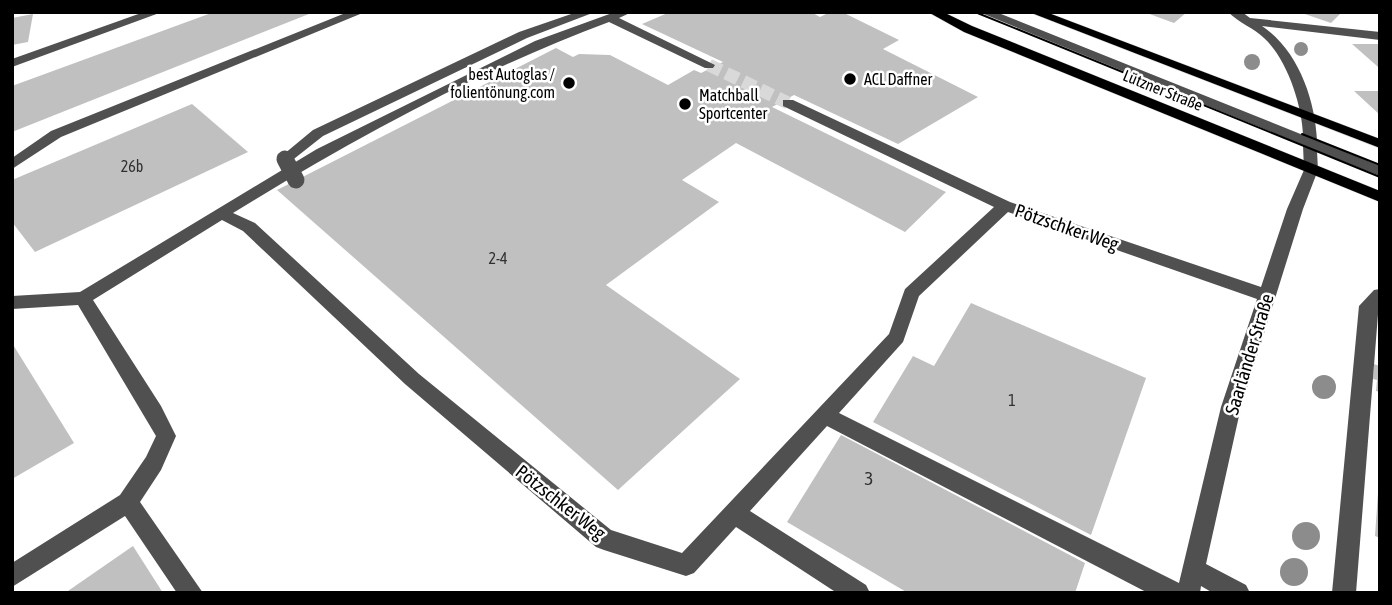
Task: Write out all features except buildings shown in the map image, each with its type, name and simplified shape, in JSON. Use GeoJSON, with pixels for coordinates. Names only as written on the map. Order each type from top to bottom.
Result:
{"type":"FeatureCollection","features":[{"type":"Feature","properties":{"kind":"main road","name":"Lützner Straße"},"geometry":{"type":"LineString","coordinates":[[934,12],[968,29],[1380,197]]}},
{"type":"Feature","properties":{"kind":"main road","name":"Lützner Straße"},"geometry":{"type":"LineString","coordinates":[[1035,12],[1380,144]]}},
{"type":"Feature","properties":{"kind":"street"},"geometry":{"type":"LineString","coordinates":[[12,64],[156,12]]}},
{"type":"Feature","properties":{"kind":"street"},"geometry":{"type":"LineString","coordinates":[[12,165],[56,134],[359,12]]}},
{"type":"Feature","properties":{"kind":"street"},"geometry":{"type":"LineString","coordinates":[[296,180],[285,159],[318,133],[523,35],[589,12]]}},
{"type":"Feature","properties":{"kind":"street"},"geometry":{"type":"LineString","coordinates":[[12,303],[83,298],[322,152],[539,44],[626,12]]}},
{"type":"Feature","properties":{"kind":"street"},"geometry":{"type":"LineString","coordinates":[[985,12],[1380,171]]}},
{"type":"Feature","properties":{"kind":"street"},"geometry":{"type":"LineString","coordinates":[[1234,12],[1251,21],[1380,36]]}},
{"type":"Feature","properties":{"kind":"street"},"geometry":{"type":"LineString","coordinates":[[609,18],[709,65]]}},
{"type":"Feature","properties":{"kind":"street","name":"Saarländer Straße"},"geometry":{"type":"LineString","coordinates":[[1190,581],[1231,407],[1294,209],[1311,170],[1309,118],[1304,98],[1281,49],[1251,21]]}},
{"type":"Feature","properties":{"kind":"street"},"geometry":{"type":"LineString","coordinates":[[788,103],[1005,206]]}},
{"type":"Feature","properties":{"kind":"street"},"geometry":{"type":"LineString","coordinates":[[1311,170],[1350,159],[1380,158]]}},
{"type":"Feature","properties":{"kind":"street","name":"Pötzschker Weg"},"geometry":{"type":"LineString","coordinates":[[219,213],[248,227],[411,379],[604,539],[686,565],[897,337],[911,293],[1005,206],[1267,296]]}},
{"type":"Feature","properties":{"kind":"street"},"geometry":{"type":"LineString","coordinates":[[1344,593],[1368,306],[1380,296]]}},
{"type":"Feature","properties":{"kind":"street"},"geometry":{"type":"LineString","coordinates":[[12,576],[128,502],[153,463],[166,436],[83,298]]}},
{"type":"Feature","properties":{"kind":"street"},"geometry":{"type":"LineString","coordinates":[[825,415],[1173,593]]}},
{"type":"Feature","properties":{"kind":"street"},"geometry":{"type":"LineString","coordinates":[[128,502],[191,593]]}},
{"type":"Feature","properties":{"kind":"street"},"geometry":{"type":"LineString","coordinates":[[734,513],[858,593]]}},
{"type":"Feature","properties":{"kind":"street"},"geometry":{"type":"LineString","coordinates":[[1190,581],[1238,593]]}},
{"type":"Feature","properties":{"kind":"tunnel"},"geometry":{"type":"LineString","coordinates":[[709,65],[788,103]]}},
{"type":"Feature","properties":{"kind":"tram line"},"geometry":{"type":"LineString","coordinates":[[975,12],[1380,177]]}},
{"type":"Feature","properties":{"kind":"tram line"},"geometry":{"type":"LineString","coordinates":[[1302,134],[1380,165]]}},
{"type":"Feature","properties":{"kind":"place","name":"ACL Daffner"},"geometry":{"type":"Point","coordinates":[850,79]}},
{"type":"Feature","properties":{"kind":"place","name":"best Autoglas / folientönung.com"},"geometry":{"type":"Point","coordinates":[569,83]}},
{"type":"Feature","properties":{"kind":"place","name":"Matchball Sportcenter"},"geometry":{"type":"Point","coordinates":[685,104]}}]}
